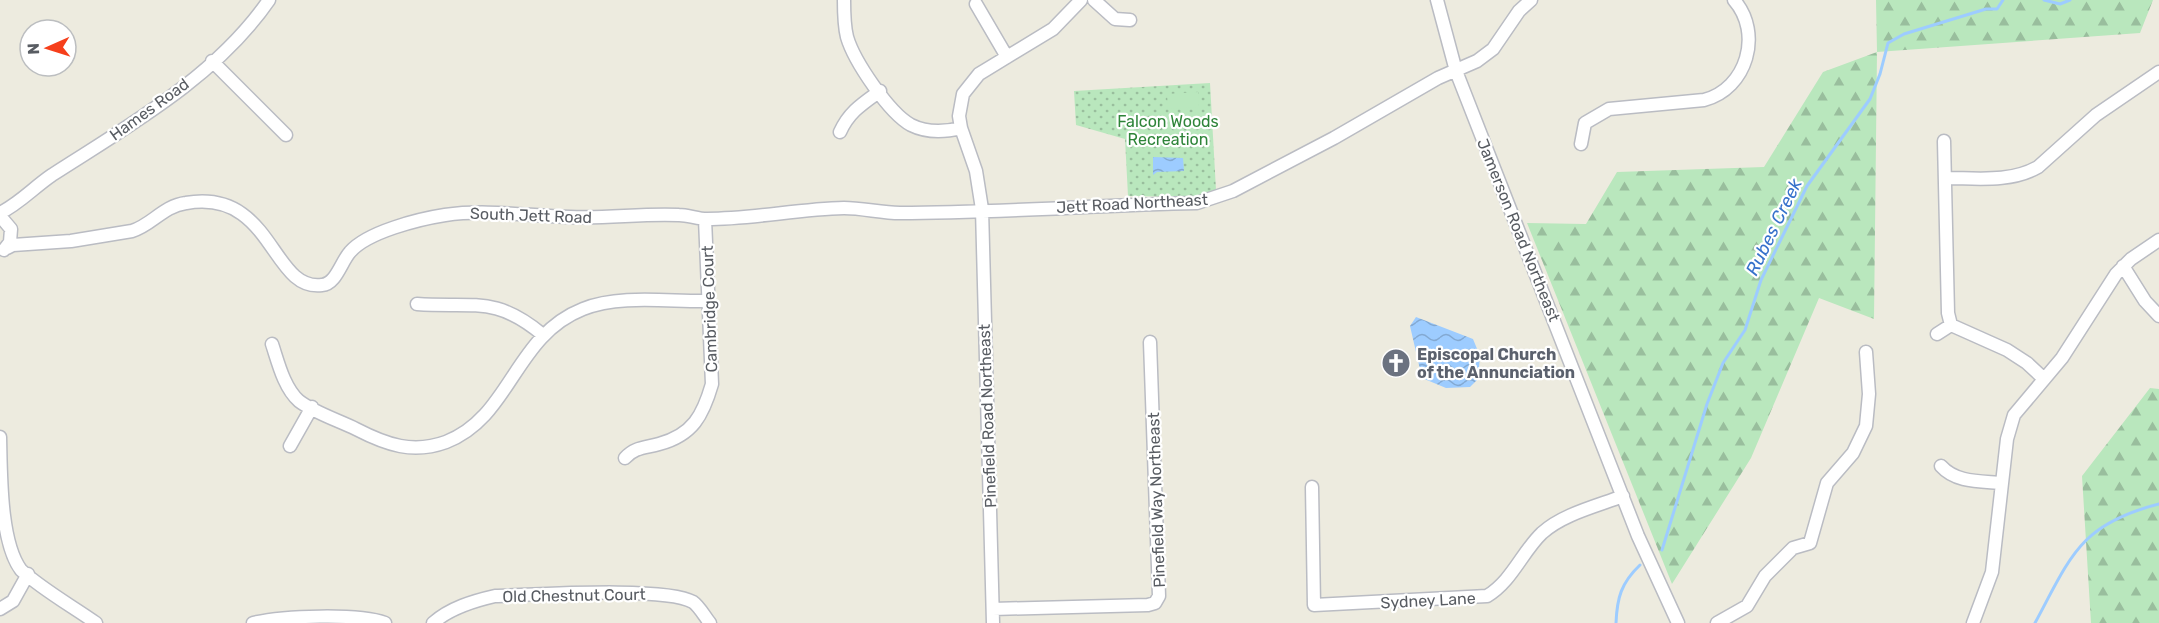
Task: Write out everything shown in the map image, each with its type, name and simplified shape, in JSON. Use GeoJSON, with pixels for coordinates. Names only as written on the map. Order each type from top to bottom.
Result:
{"type":"FeatureCollection","features":[{"type":"Feature","properties":{"kind":"street","name":"Hames Road"},"geometry":{"type":"LineString","coordinates":[[0,215],[18,205],[46,179],[133,123],[212,61],[250,25],[269,0]]}},
{"type":"Feature","properties":{"kind":"street"},"geometry":{"type":"LineString","coordinates":[[844,0],[844,23],[851,47],[880,91],[911,125],[933,131],[961,128],[960,104],[967,87],[979,74],[1053,29],[1081,0]]}},
{"type":"Feature","properties":{"kind":"street"},"geometry":{"type":"LineString","coordinates":[[1094,0],[1115,19],[1130,20]]}},
{"type":"Feature","properties":{"kind":"street","name":"Jamerson Road Northeast"},"geometry":{"type":"LineString","coordinates":[[1437,0],[1456,71],[1623,496],[1678,623]]}},
{"type":"Feature","properties":{"kind":"street","name":"Jett Road Northeast"},"geometry":{"type":"LineString","coordinates":[[776,213],[842,208],[899,213],[1197,203],[1214,199],[1334,138],[1418,89],[1486,56],[1519,11],[1532,0]]}},
{"type":"Feature","properties":{"kind":"street"},"geometry":{"type":"LineString","coordinates":[[1581,144],[1585,123],[1609,109],[1704,100],[1718,94],[1732,83],[1744,66],[1750,40],[1744,16],[1734,0]]}},
{"type":"Feature","properties":{"kind":"street"},"geometry":{"type":"LineString","coordinates":[[976,4],[1007,57]]}},
{"type":"Feature","properties":{"kind":"street"},"geometry":{"type":"LineString","coordinates":[[212,61],[286,135]]}},
{"type":"Feature","properties":{"kind":"street"},"geometry":{"type":"LineString","coordinates":[[1945,178],[2009,177],[2028,173],[2038,168],[2096,115],[2159,72]]}},
{"type":"Feature","properties":{"kind":"street"},"geometry":{"type":"LineString","coordinates":[[840,132],[847,117],[856,107],[880,91]]}},
{"type":"Feature","properties":{"kind":"street","name":"Pinefield Road Northeast"},"geometry":{"type":"LineString","coordinates":[[961,128],[976,171],[982,209],[993,623]]}},
{"type":"Feature","properties":{"kind":"street"},"geometry":{"type":"LineString","coordinates":[[1944,141],[1948,313],[1951,325]]}},
{"type":"Feature","properties":{"kind":"street","name":"South Jett Road"},"geometry":{"type":"LineString","coordinates":[[3,250],[32,243],[71,241],[141,229],[170,207],[195,201],[219,202],[246,216],[258,226],[281,263],[296,277],[309,285],[318,286],[330,283],[351,251],[368,238],[441,216],[484,212],[573,218],[680,215],[705,219],[776,213]]}},
{"type":"Feature","properties":{"kind":"street","name":"Hames Road"},"geometry":{"type":"LineString","coordinates":[[3,250],[18,205]]}},
{"type":"Feature","properties":{"kind":"street","name":"South Jett Road"},"geometry":{"type":"LineString","coordinates":[[0,215],[10,229],[32,243]]}},
{"type":"Feature","properties":{"kind":"street","name":"Cambridge Court"},"geometry":{"type":"LineString","coordinates":[[625,458],[633,449],[661,444],[679,436],[694,426],[705,410],[712,384],[705,219]]}},
{"type":"Feature","properties":{"kind":"street"},"geometry":{"type":"LineString","coordinates":[[1973,623],[1992,572],[2010,425],[2020,405],[2067,350],[2123,267],[2159,240]]}},
{"type":"Feature","properties":{"kind":"street"},"geometry":{"type":"LineString","coordinates":[[2123,267],[2159,316]]}},
{"type":"Feature","properties":{"kind":"street"},"geometry":{"type":"LineString","coordinates":[[272,344],[289,387],[299,401],[378,441],[406,449],[432,447],[461,436],[480,423],[525,356],[543,335],[584,309],[621,302],[710,301]]}},
{"type":"Feature","properties":{"kind":"street"},"geometry":{"type":"LineString","coordinates":[[417,304],[491,306],[521,317],[543,335]]}},
{"type":"Feature","properties":{"kind":"street"},"geometry":{"type":"LineString","coordinates":[[1937,334],[1951,325]]}},
{"type":"Feature","properties":{"kind":"street"},"geometry":{"type":"LineString","coordinates":[[1951,325],[2007,350],[2027,363],[2043,378]]}},
{"type":"Feature","properties":{"kind":"street","name":"Pinefield Way Northeast"},"geometry":{"type":"LineString","coordinates":[[993,609],[1155,603],[1159,587],[1150,342]]}},
{"type":"Feature","properties":{"kind":"street"},"geometry":{"type":"LineString","coordinates":[[1717,623],[1747,606],[1765,576],[1793,548],[1810,543],[1827,483],[1853,453],[1866,426],[1869,394],[1866,352]]}},
{"type":"Feature","properties":{"kind":"street"},"geometry":{"type":"LineString","coordinates":[[290,446],[312,407]]}},
{"type":"Feature","properties":{"kind":"street"},"geometry":{"type":"LineString","coordinates":[[0,437],[4,540],[10,554],[28,574],[96,623]]}},
{"type":"Feature","properties":{"kind":"street"},"geometry":{"type":"LineString","coordinates":[[1941,466],[1948,475],[1959,479],[2002,483]]}},
{"type":"Feature","properties":{"kind":"street","name":"Sydney Lane"},"geometry":{"type":"LineString","coordinates":[[1312,487],[1314,605],[1487,596],[1508,578],[1545,530],[1566,518],[1623,496]]}},
{"type":"Feature","properties":{"kind":"street"},"geometry":{"type":"LineString","coordinates":[[0,609],[13,601],[28,574]]}},
{"type":"Feature","properties":{"kind":"street","name":"Old Chestnut Court"},"geometry":{"type":"LineString","coordinates":[[433,623],[443,614],[473,601],[495,596],[647,593],[674,596],[693,602],[710,623]]}},
{"type":"Feature","properties":{"kind":"street"},"geometry":{"type":"LineString","coordinates":[[253,623],[289,619],[367,618],[385,623]]}},
{"type":"Feature","properties":{"kind":"green space"},"geometry":{"type":"Polygon","coordinates":[[[1876,0],[2153,0],[2140,33],[1877,52],[1876,0]]]}},
{"type":"Feature","properties":{"kind":"green space"},"geometry":{"type":"Polygon","coordinates":[[[1877,52],[1874,319],[1819,298],[1751,458],[1672,584],[1527,223],[1586,224],[1617,172],[1764,167],[1823,72],[1877,52]]]}},
{"type":"Feature","properties":{"kind":"green space","name":"Falcon Woods Recreation"},"geometry":{"type":"Polygon","coordinates":[[[1210,83],[1216,190],[1191,197],[1128,196],[1125,139],[1076,125],[1074,91],[1210,83]]]}},
{"type":"Feature","properties":{"kind":"green space"},"geometry":{"type":"Polygon","coordinates":[[[1198,92],[1199,107],[1168,109],[1167,94],[1198,92]]]}},
{"type":"Feature","properties":{"kind":"green space"},"geometry":{"type":"Polygon","coordinates":[[[1199,112],[1199,126],[1168,128],[1168,114],[1199,112]]]}},
{"type":"Feature","properties":{"kind":"green space"},"geometry":{"type":"Polygon","coordinates":[[[2150,388],[2159,389],[2159,623],[2091,623],[2082,476],[2150,388]]]}},
{"type":"Feature","properties":{"kind":"water"},"geometry":{"type":"Polygon","coordinates":[[[1153,157],[1183,158],[1184,171],[1157,172],[1153,175],[1153,157]]]}},
{"type":"Feature","properties":{"kind":"water"},"geometry":{"type":"Polygon","coordinates":[[[1416,317],[1473,339],[1480,356],[1478,379],[1470,387],[1446,388],[1422,378],[1410,326],[1416,317]]]}},
{"type":"Feature","properties":{"kind":"waterway","name":"Rubes Creek"},"geometry":{"type":"LineString","coordinates":[[1662,550],[1707,404],[1723,363],[1745,330],[1761,280],[1807,186],[1870,99],[1880,74],[1888,43],[1904,34],[1986,9],[1997,9],[2003,0]]}},
{"type":"Feature","properties":{"kind":"waterway","name":"Rubes Creek"},"geometry":{"type":"LineString","coordinates":[[2044,0],[2060,4],[2070,0]]}},
{"type":"Feature","properties":{"kind":"waterway"},"geometry":{"type":"LineString","coordinates":[[2035,623],[2058,579],[2081,546],[2111,522],[2132,512],[2159,504]]}},
{"type":"Feature","properties":{"kind":"waterway","name":"Rubes Creek"},"geometry":{"type":"LineString","coordinates":[[1616,623],[1621,591],[1628,578],[1640,565]]}},
{"type":"Feature","properties":{"kind":"place","name":"Episcopal Church of the Annunciation"},"geometry":{"type":"Point","coordinates":[1396,363]}}]}
